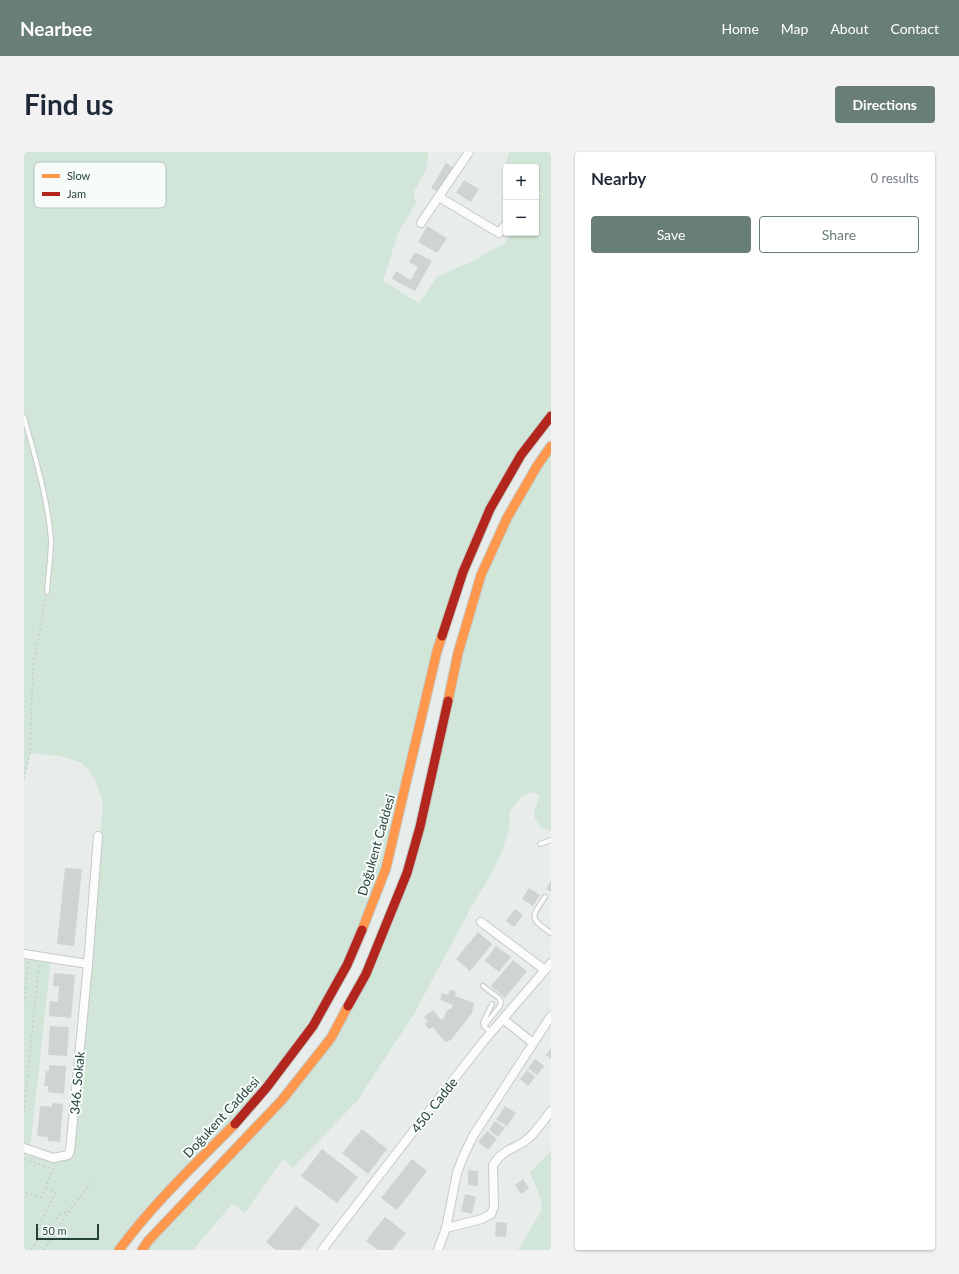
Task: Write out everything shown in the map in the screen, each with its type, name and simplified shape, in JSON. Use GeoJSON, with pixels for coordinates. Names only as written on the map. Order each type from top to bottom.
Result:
{"type":"FeatureCollection","features":[{"type":"Feature","properties":{"kind":"main road","name":"Doğukent Caddesi"},"geometry":{"type":"LineString","coordinates":[[119,1250],[133,1231],[190,1169],[235,1124],[267,1087],[313,1026],[347,965],[371,909],[386,868],[437,651],[463,572],[490,509],[521,455],[551,416]]}},
{"type":"Feature","properties":{"kind":"main road"},"geometry":{"type":"LineString","coordinates":[[142,1250],[148,1241],[282,1100],[331,1038],[366,974],[407,873],[420,827],[458,653],[481,575],[507,518],[537,466],[551,446]]}},
{"type":"Feature","properties":{"kind":"street"},"geometry":{"type":"LineString","coordinates":[[421,223],[469,152]]}},
{"type":"Feature","properties":{"kind":"street"},"geometry":{"type":"LineString","coordinates":[[439,197],[499,233],[503,228]]}},
{"type":"Feature","properties":{"kind":"street"},"geometry":{"type":"LineString","coordinates":[[26,955],[88,964],[98,836]]}},
{"type":"Feature","properties":{"kind":"street"},"geometry":{"type":"LineString","coordinates":[[481,922],[545,970]]}},
{"type":"Feature","properties":{"kind":"street","name":"450. Cadde"},"geometry":{"type":"LineString","coordinates":[[322,1250],[491,1033],[551,963]]}},
{"type":"Feature","properties":{"kind":"street","name":"346. Sokak"},"geometry":{"type":"LineString","coordinates":[[24,1148],[53,1158],[68,1155],[70,1151],[88,964]]}},
{"type":"Feature","properties":{"kind":"street"},"geometry":{"type":"LineString","coordinates":[[438,1250],[446,1228],[457,1173],[473,1136],[551,1016]]}},
{"type":"Feature","properties":{"kind":"street"},"geometry":{"type":"LineString","coordinates":[[503,1019],[533,1043]]}},
{"type":"Feature","properties":{"kind":"street"},"geometry":{"type":"LineString","coordinates":[[446,1228],[482,1219],[491,1214],[494,1207],[494,1165],[503,1154],[524,1142],[534,1133],[551,1111]]}},
{"type":"Feature","properties":{"kind":"lane"},"geometry":{"type":"LineString","coordinates":[[24,418],[48,519],[51,541],[47,592]]}},
{"type":"Feature","properties":{"kind":"lane"},"geometry":{"type":"LineString","coordinates":[[540,844],[551,840]]}},
{"type":"Feature","properties":{"kind":"lane"},"geometry":{"type":"LineString","coordinates":[[545,897],[534,913],[534,917],[551,933]]}},
{"type":"Feature","properties":{"kind":"lane"},"geometry":{"type":"LineString","coordinates":[[483,986],[501,1002],[500,1006],[484,1026]]}},
{"type":"Feature","properties":{"kind":"lane"},"geometry":{"type":"LineString","coordinates":[[484,1026],[484,1022],[492,1004]]}},
{"type":"Feature","properties":{"kind":"lane"},"geometry":{"type":"LineString","coordinates":[[484,1026],[491,1033]]}},
{"type":"Feature","properties":{"kind":"path"},"geometry":{"type":"LineString","coordinates":[[24,779],[30,753],[34,666],[47,592]]}},
{"type":"Feature","properties":{"kind":"path"},"geometry":{"type":"LineString","coordinates":[[24,1004],[26,955]]}},
{"type":"Feature","properties":{"kind":"path"},"geometry":{"type":"LineString","coordinates":[[24,1112],[39,956]]}},
{"type":"Feature","properties":{"kind":"path"},"geometry":{"type":"LineString","coordinates":[[24,1159],[53,1169],[41,1197],[24,1192]]}},
{"type":"Feature","properties":{"kind":"path"},"geometry":{"type":"LineString","coordinates":[[44,1250],[68,1211],[92,1182]]}},
{"type":"Feature","properties":{"kind":"path"},"geometry":{"type":"LineString","coordinates":[[37,1240],[39,1226],[56,1192],[45,1188]]}},
{"type":"Feature","properties":{"kind":"path"},"geometry":{"type":"LineString","coordinates":[[31,1250],[37,1240],[58,1218],[68,1211]]}},
{"type":"Feature","properties":{"kind":"green space"},"geometry":{"type":"Polygon","coordinates":[[[24,152],[428,152],[427,168],[414,192],[416,203],[398,233],[383,281],[419,303],[438,276],[471,262],[505,243],[510,236],[539,236],[539,195],[541,192],[539,190],[539,164],[506,164],[509,152],[551,152],[551,416],[521,455],[463,572],[386,868],[313,1026],[119,1250],[24,1250],[24,954],[51,958],[30,1150],[53,1158],[68,1155],[103,804],[95,779],[82,763],[60,756],[30,753],[24,779],[24,152]]]}},
{"type":"Feature","properties":{"kind":"green space"},"geometry":{"type":"Polygon","coordinates":[[[551,446],[551,831],[540,827],[535,819],[534,811],[539,795],[533,792],[521,797],[510,811],[509,829],[502,852],[491,875],[473,904],[414,1014],[357,1101],[293,1168],[283,1159],[245,1213],[232,1204],[193,1250],[142,1250],[331,1038],[390,916],[481,575],[551,446]]]}},
{"type":"Feature","properties":{"kind":"green space"},"geometry":{"type":"Polygon","coordinates":[[[551,1151],[551,1250],[518,1250],[542,1209],[541,1200],[530,1172],[551,1151]]]}},
{"type":"Feature","properties":{"kind":"building"},"geometry":{"type":"Polygon","coordinates":[[[446,163],[455,169],[439,193],[431,188],[446,163]]]}},
{"type":"Feature","properties":{"kind":"building"},"geometry":{"type":"Polygon","coordinates":[[[464,180],[479,189],[471,202],[456,193],[464,180]]]}},
{"type":"Feature","properties":{"kind":"building"},"geometry":{"type":"Polygon","coordinates":[[[427,226],[447,238],[437,253],[418,242],[427,226]]]}},
{"type":"Feature","properties":{"kind":"building"},"geometry":{"type":"Polygon","coordinates":[[[415,252],[432,261],[415,291],[392,279],[396,271],[411,280],[418,267],[409,262],[415,252]]]}},
{"type":"Feature","properties":{"kind":"building"},"geometry":{"type":"Polygon","coordinates":[[[65,868],[82,869],[74,946],[57,944],[65,868]]]}},
{"type":"Feature","properties":{"kind":"building"},"geometry":{"type":"Polygon","coordinates":[[[551,880],[551,892],[546,889],[551,880]]]}},
{"type":"Feature","properties":{"kind":"building"},"geometry":{"type":"Polygon","coordinates":[[[529,888],[540,895],[533,906],[522,899],[529,888]]]}},
{"type":"Feature","properties":{"kind":"building"},"geometry":{"type":"Polygon","coordinates":[[[515,909],[523,915],[514,927],[506,921],[515,909]]]}},
{"type":"Feature","properties":{"kind":"building"},"geometry":{"type":"Polygon","coordinates":[[[478,932],[492,944],[470,971],[456,959],[478,932]]]}},
{"type":"Feature","properties":{"kind":"building"},"geometry":{"type":"Polygon","coordinates":[[[496,946],[511,957],[499,972],[485,961],[496,946]]]}},
{"type":"Feature","properties":{"kind":"building"},"geometry":{"type":"Polygon","coordinates":[[[513,960],[527,971],[505,998],[491,986],[513,960]]]}},
{"type":"Feature","properties":{"kind":"building"},"geometry":{"type":"Polygon","coordinates":[[[54,973],[75,975],[71,1018],[49,1016],[50,1001],[58,1002],[59,986],[53,986],[54,973]]]}},
{"type":"Feature","properties":{"kind":"building"},"geometry":{"type":"Polygon","coordinates":[[[450,990],[456,991],[455,996],[474,1003],[472,1013],[451,1040],[445,1042],[433,1027],[429,1029],[425,1024],[428,1021],[424,1017],[433,1010],[441,1020],[444,1018],[447,1010],[451,1009],[453,1005],[440,1000],[442,993],[448,995],[450,990]]]}},
{"type":"Feature","properties":{"kind":"building"},"geometry":{"type":"Polygon","coordinates":[[[50,1026],[69,1027],[67,1056],[48,1055],[50,1026]]]}},
{"type":"Feature","properties":{"kind":"building"},"geometry":{"type":"Polygon","coordinates":[[[551,1048],[551,1059],[546,1055],[551,1048]]]}},
{"type":"Feature","properties":{"kind":"building"},"geometry":{"type":"Polygon","coordinates":[[[535,1059],[544,1066],[537,1075],[528,1068],[535,1059]]]}},
{"type":"Feature","properties":{"kind":"building"},"geometry":{"type":"Polygon","coordinates":[[[49,1065],[66,1066],[64,1094],[48,1092],[48,1086],[44,1086],[46,1071],[49,1071],[49,1065]]]}},
{"type":"Feature","properties":{"kind":"building"},"geometry":{"type":"Polygon","coordinates":[[[527,1070],[535,1077],[528,1086],[520,1079],[527,1070]]]}},
{"type":"Feature","properties":{"kind":"building"},"geometry":{"type":"Polygon","coordinates":[[[52,1103],[63,1104],[60,1142],[48,1141],[48,1137],[37,1136],[40,1106],[52,1107],[52,1103]]]}},
{"type":"Feature","properties":{"kind":"building"},"geometry":{"type":"Polygon","coordinates":[[[505,1106],[516,1113],[507,1126],[496,1120],[505,1106]]]}},
{"type":"Feature","properties":{"kind":"building"},"geometry":{"type":"Polygon","coordinates":[[[495,1121],[505,1128],[498,1137],[489,1130],[495,1121]]]}},
{"type":"Feature","properties":{"kind":"building"},"geometry":{"type":"Polygon","coordinates":[[[362,1129],[387,1149],[368,1174],[342,1153],[362,1129]]]}},
{"type":"Feature","properties":{"kind":"building"},"geometry":{"type":"Polygon","coordinates":[[[487,1131],[497,1139],[488,1150],[478,1142],[487,1131]]]}},
{"type":"Feature","properties":{"kind":"building"},"geometry":{"type":"Polygon","coordinates":[[[322,1149],[358,1177],[337,1203],[301,1176],[322,1149]]]}},
{"type":"Feature","properties":{"kind":"building"},"geometry":{"type":"Polygon","coordinates":[[[412,1159],[427,1171],[397,1210],[381,1198],[412,1159]]]}},
{"type":"Feature","properties":{"kind":"building"},"geometry":{"type":"Polygon","coordinates":[[[468,1170],[478,1171],[478,1186],[468,1185],[468,1170]]]}},
{"type":"Feature","properties":{"kind":"building"},"geometry":{"type":"Polygon","coordinates":[[[523,1179],[529,1188],[521,1194],[515,1185],[523,1179]]]}},
{"type":"Feature","properties":{"kind":"building"},"geometry":{"type":"Polygon","coordinates":[[[465,1194],[476,1197],[472,1214],[461,1211],[465,1194]]]}},
{"type":"Feature","properties":{"kind":"building"},"geometry":{"type":"Polygon","coordinates":[[[296,1206],[320,1225],[300,1250],[276,1250],[266,1242],[296,1206]]]}},
{"type":"Feature","properties":{"kind":"building"},"geometry":{"type":"Polygon","coordinates":[[[385,1217],[406,1233],[392,1250],[378,1250],[366,1241],[385,1217]]]}},
{"type":"Feature","properties":{"kind":"building"},"geometry":{"type":"Polygon","coordinates":[[[496,1222],[507,1223],[506,1237],[495,1236],[496,1222]]]}},
{"type":"Feature","properties":{"kind":"traffic: slow"},"geometry":{"type":"LineString","coordinates":[[448,701],[458,653],[481,575],[507,518],[537,466],[551,446]]}},
{"type":"Feature","properties":{"kind":"traffic: slow"},"geometry":{"type":"LineString","coordinates":[[362,930],[386,868],[437,651],[442,636]]}},
{"type":"Feature","properties":{"kind":"traffic: slow"},"geometry":{"type":"LineString","coordinates":[[142,1250],[148,1241],[282,1100],[331,1038],[348,1006]]}},
{"type":"Feature","properties":{"kind":"traffic: slow"},"geometry":{"type":"LineString","coordinates":[[119,1250],[160,1200],[235,1124]]}},
{"type":"Feature","properties":{"kind":"traffic: jam"},"geometry":{"type":"LineString","coordinates":[[442,636],[463,572],[490,509],[521,455],[551,416]]}},
{"type":"Feature","properties":{"kind":"traffic: jam"},"geometry":{"type":"LineString","coordinates":[[348,1006],[366,974],[407,873],[420,827],[448,701]]}},
{"type":"Feature","properties":{"kind":"traffic: jam"},"geometry":{"type":"LineString","coordinates":[[235,1124],[267,1087],[313,1026],[347,965],[362,930]]}}]}
